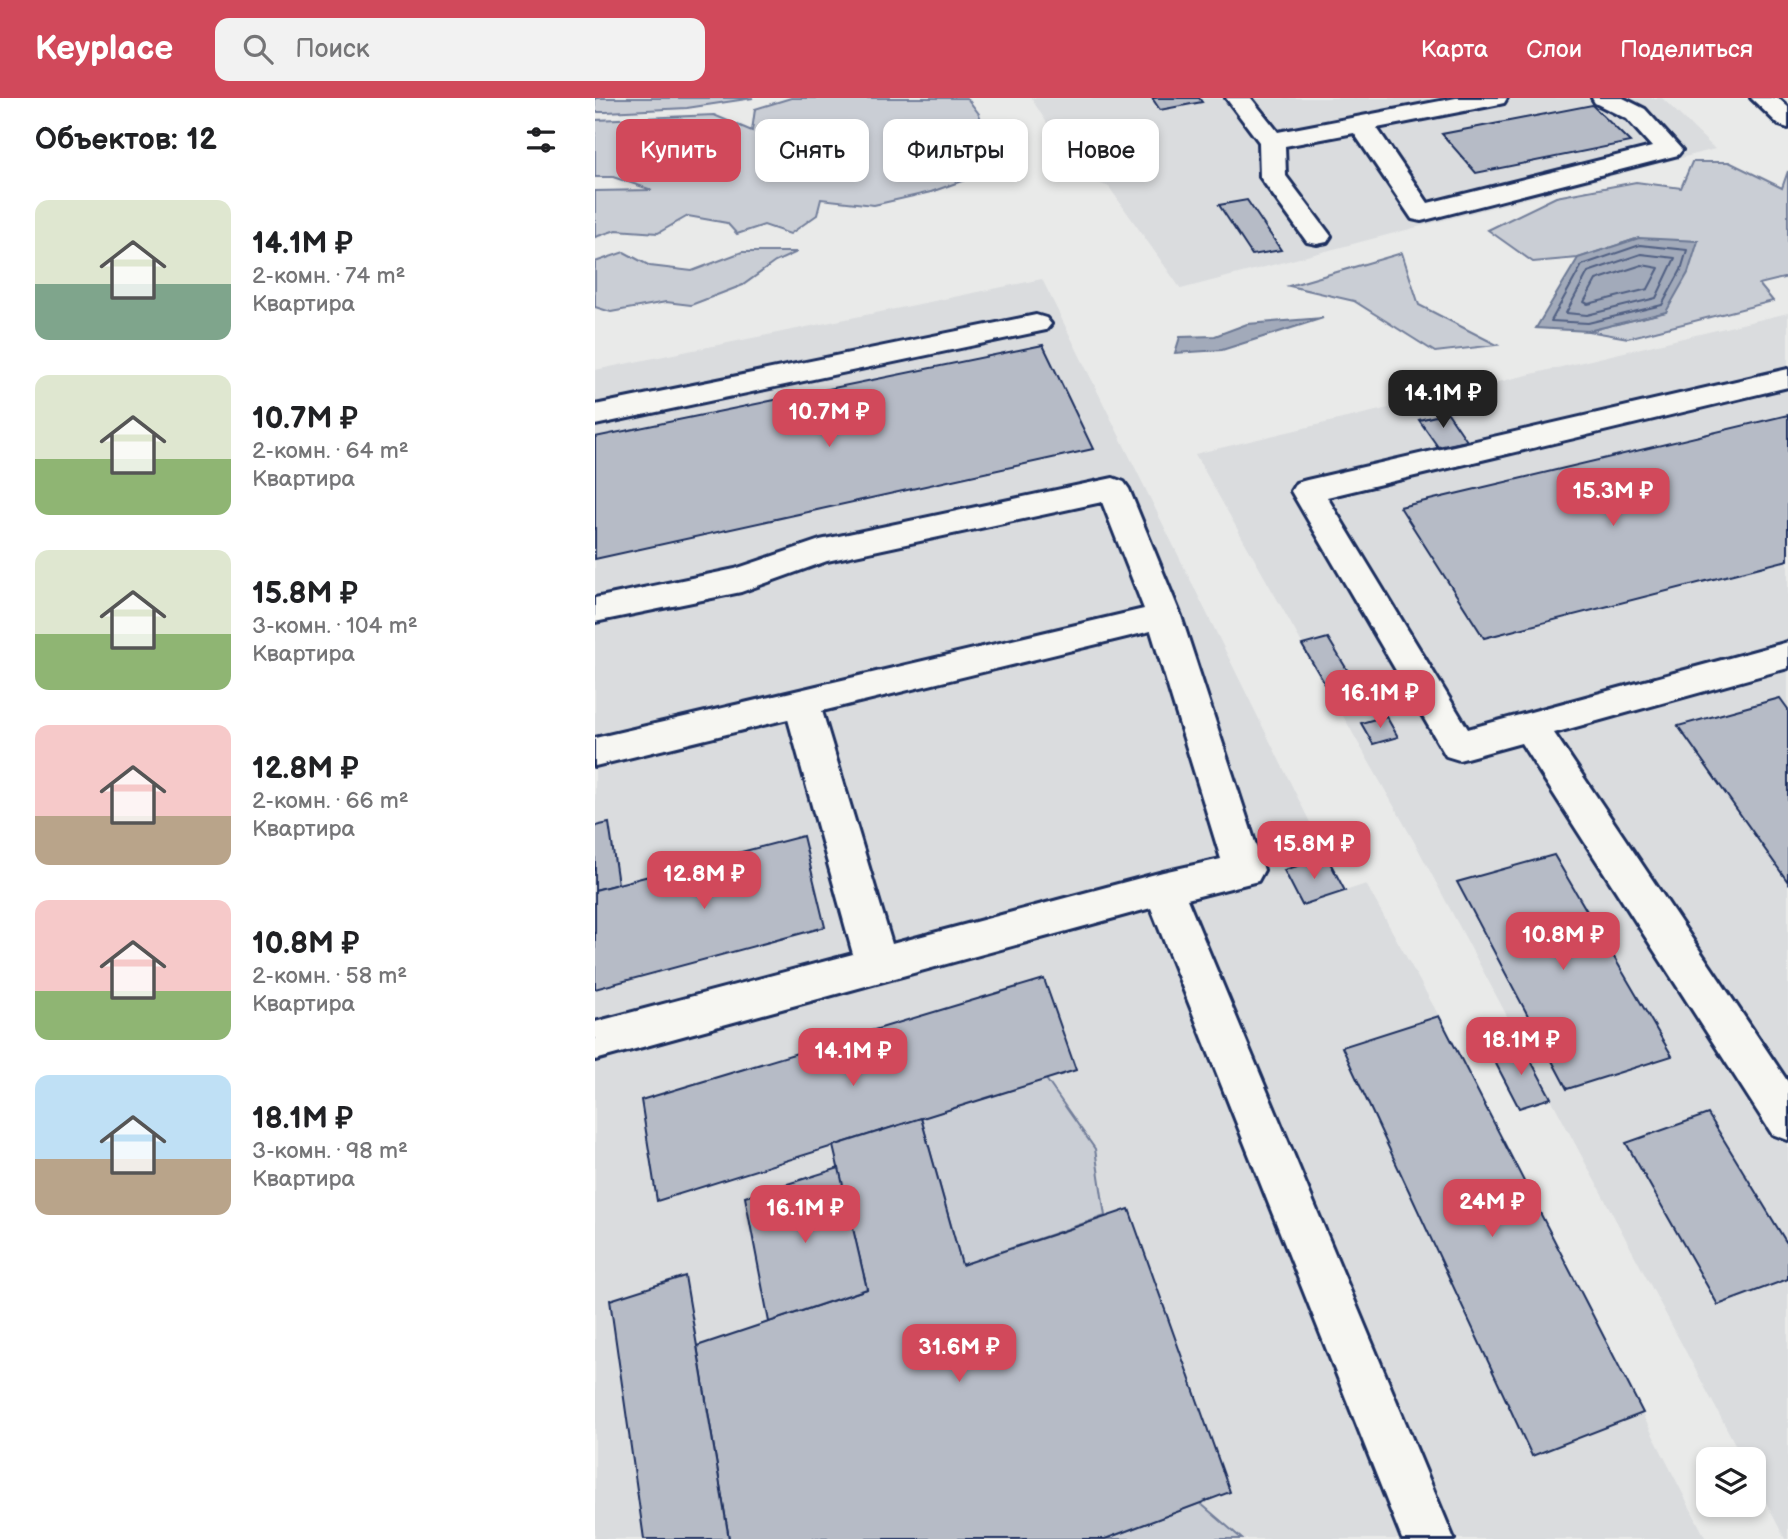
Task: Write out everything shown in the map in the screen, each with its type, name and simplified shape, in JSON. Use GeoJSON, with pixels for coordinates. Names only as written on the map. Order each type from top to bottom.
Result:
{"type":"FeatureCollection","features":[{"type":"Feature","properties":{"kind":"street"},"geometry":{"type":"LineString","coordinates":[[1238,98],[1272,141],[1273,177],[1317,236]]}},
{"type":"Feature","properties":{"kind":"street"},"geometry":{"type":"LineString","coordinates":[[1272,141],[1495,98]]}},
{"type":"Feature","properties":{"kind":"street"},"geometry":{"type":"LineString","coordinates":[[1362,125],[1421,213],[1669,150],[1636,114],[1604,98]]}},
{"type":"Feature","properties":{"kind":"street"},"geometry":{"type":"LineString","coordinates":[[1763,98],[1788,120]]}},
{"type":"Feature","properties":{"kind":"street"},"geometry":{"type":"LineString","coordinates":[[595,415],[1036,324]]}},
{"type":"Feature","properties":{"kind":"street"},"geometry":{"type":"LineString","coordinates":[[1788,378],[1307,491],[1459,746],[1788,655]]}},
{"type":"Feature","properties":{"kind":"street"},"geometry":{"type":"LineString","coordinates":[[595,610],[741,580],[820,551],[1112,489],[1164,616],[1244,870],[1163,888],[595,1041]]}},
{"type":"Feature","properties":{"kind":"street"},"geometry":{"type":"LineString","coordinates":[[595,752],[1164,616]]}},
{"type":"Feature","properties":{"kind":"street"},"geometry":{"type":"LineString","coordinates":[[801,702],[877,964]]}},
{"type":"Feature","properties":{"kind":"street"},"geometry":{"type":"LineString","coordinates":[[1530,726],[1788,1120]]}},
{"type":"Feature","properties":{"kind":"street"},"geometry":{"type":"LineString","coordinates":[[1163,888],[1428,1539]]}},
{"type":"Feature","properties":{"kind":"shaded area"},"geometry":{"type":"Polygon","coordinates":[[[595,98],[753,98],[687,108],[595,112],[595,98]]]}},
{"type":"Feature","properties":{"kind":"shaded area"},"geometry":{"type":"Polygon","coordinates":[[[791,98],[967,98],[981,119],[883,119],[883,182],[959,182],[931,192],[874,205],[821,199],[817,215],[790,234],[764,225],[737,234],[727,223],[688,216],[658,233],[616,230],[595,237],[595,191],[652,190],[628,182],[741,182],[741,126],[752,131],[755,109],[791,98]]]}},
{"type":"Feature","properties":{"kind":"shaded area"},"geometry":{"type":"Polygon","coordinates":[[[1031,98],[1662,98],[1715,149],[1181,289],[1109,187],[1096,182],[1159,182],[1159,119],[1044,119],[1031,98]]]}},
{"type":"Feature","properties":{"kind":"shaded area"},"geometry":{"type":"Polygon","coordinates":[[[714,115],[724,119],[619,119],[714,115]]]}},
{"type":"Feature","properties":{"kind":"shaded area"},"geometry":{"type":"Polygon","coordinates":[[[616,119],[616,178],[595,177],[595,120],[616,119]]]}},
{"type":"Feature","properties":{"kind":"shaded area"},"geometry":{"type":"Polygon","coordinates":[[[1692,162],[1729,162],[1782,188],[1788,171],[1788,277],[1759,284],[1773,301],[1628,338],[1588,331],[1666,312],[1639,238],[1578,258],[1533,262],[1488,230],[1556,197],[1636,182],[1681,188],[1692,162]]]}},
{"type":"Feature","properties":{"kind":"shaded area"},"geometry":{"type":"Polygon","coordinates":[[[624,252],[650,266],[692,271],[742,252],[797,252],[775,262],[743,285],[691,305],[666,302],[611,312],[595,307],[595,262],[624,252]]]}},
{"type":"Feature","properties":{"kind":"shaded area"},"geometry":{"type":"Polygon","coordinates":[[[1402,253],[1419,305],[1497,345],[1435,352],[1354,301],[1289,286],[1402,253]]]}},
{"type":"Feature","properties":{"kind":"shaded area"},"geometry":{"type":"Polygon","coordinates":[[[1042,279],[1327,857],[1345,891],[1366,884],[1439,1016],[1706,1539],[595,1539],[595,370],[1042,279]]]}},
{"type":"Feature","properties":{"kind":"shaded area"},"geometry":{"type":"Polygon","coordinates":[[[1788,313],[1788,1539],[1785,1539],[1766,1502],[1766,1447],[1737,1447],[1416,845],[1195,454],[1788,313]]]}},
{"type":"Feature","properties":{"kind":"shaded area"},"geometry":{"type":"Polygon","coordinates":[[[1046,1079],[1095,1149],[1105,1216],[962,1265],[921,1118],[1046,1079]]]}},
{"type":"Feature","properties":{"kind":"shaded area"},"geometry":{"type":"Polygon","coordinates":[[[1200,1503],[1242,1539],[1105,1539],[1200,1503]]]}},
{"type":"Feature","properties":{"kind":"water"},"geometry":{"type":"Polygon","coordinates":[[[1639,238],[1698,241],[1688,273],[1666,312],[1588,331],[1536,328],[1578,258],[1639,238]]]}},
{"type":"Feature","properties":{"kind":"water"},"geometry":{"type":"Polygon","coordinates":[[[1323,318],[1222,350],[1175,353],[1180,337],[1215,336],[1247,324],[1323,318]]]}},
{"type":"Feature","properties":{"kind":"building"},"geometry":{"type":"Polygon","coordinates":[[[1152,98],[1199,98],[1202,102],[1160,110],[1152,98]]]}},
{"type":"Feature","properties":{"kind":"building"},"geometry":{"type":"Polygon","coordinates":[[[1592,105],[1630,142],[1476,173],[1442,134],[1592,105]]]}},
{"type":"Feature","properties":{"kind":"building"},"geometry":{"type":"Polygon","coordinates":[[[1247,200],[1281,250],[1252,255],[1219,205],[1247,200]]]}},
{"type":"Feature","properties":{"kind":"building"},"geometry":{"type":"Polygon","coordinates":[[[1043,345],[1093,449],[595,559],[595,437],[1043,345]]]}},
{"type":"Feature","properties":{"kind":"building"},"geometry":{"type":"Polygon","coordinates":[[[1448,413],[1467,441],[1438,447],[1419,420],[1448,413]]]}},
{"type":"Feature","properties":{"kind":"building"},"geometry":{"type":"Polygon","coordinates":[[[1788,415],[1788,560],[1484,638],[1400,507],[1788,415]]]}},
{"type":"Feature","properties":{"kind":"building"},"geometry":{"type":"Polygon","coordinates":[[[1328,638],[1358,688],[1332,696],[1302,645],[1328,638]]]}},
{"type":"Feature","properties":{"kind":"building"},"geometry":{"type":"Polygon","coordinates":[[[1780,698],[1788,709],[1788,882],[1678,726],[1780,698]]]}},
{"type":"Feature","properties":{"kind":"building"},"geometry":{"type":"Polygon","coordinates":[[[1386,716],[1398,737],[1373,744],[1361,723],[1386,716]]]}},
{"type":"Feature","properties":{"kind":"building"},"geometry":{"type":"Polygon","coordinates":[[[609,823],[618,884],[595,890],[595,826],[609,823]]]}},
{"type":"Feature","properties":{"kind":"building"},"geometry":{"type":"Polygon","coordinates":[[[803,836],[825,927],[595,989],[595,890],[803,836]]]}},
{"type":"Feature","properties":{"kind":"building"},"geometry":{"type":"Polygon","coordinates":[[[1554,855],[1672,1056],[1567,1089],[1457,882],[1554,855]]]}},
{"type":"Feature","properties":{"kind":"building"},"geometry":{"type":"Polygon","coordinates":[[[1327,857],[1345,891],[1302,905],[1284,870],[1327,857]]]}},
{"type":"Feature","properties":{"kind":"building"},"geometry":{"type":"Polygon","coordinates":[[[1044,979],[1076,1070],[657,1201],[641,1100],[1044,979]]]}},
{"type":"Feature","properties":{"kind":"building"},"geometry":{"type":"Polygon","coordinates":[[[1439,1016],[1643,1413],[1532,1456],[1342,1047],[1439,1016]]]}},
{"type":"Feature","properties":{"kind":"building"},"geometry":{"type":"Polygon","coordinates":[[[1523,1046],[1551,1098],[1519,1108],[1492,1056],[1523,1046]]]}},
{"type":"Feature","properties":{"kind":"building"},"geometry":{"type":"Polygon","coordinates":[[[1708,1114],[1788,1245],[1788,1279],[1718,1305],[1626,1143],[1708,1114]]]}},
{"type":"Feature","properties":{"kind":"building"},"geometry":{"type":"Polygon","coordinates":[[[921,1118],[962,1265],[1129,1209],[1230,1492],[1105,1539],[729,1539],[697,1346],[867,1289],[833,1146],[921,1118]]]}},
{"type":"Feature","properties":{"kind":"building"},"geometry":{"type":"Polygon","coordinates":[[[839,1168],[867,1289],[769,1322],[745,1197],[839,1168]]]}},
{"type":"Feature","properties":{"kind":"building"},"geometry":{"type":"Polygon","coordinates":[[[685,1276],[729,1539],[644,1539],[610,1300],[685,1276]]]}}]}
